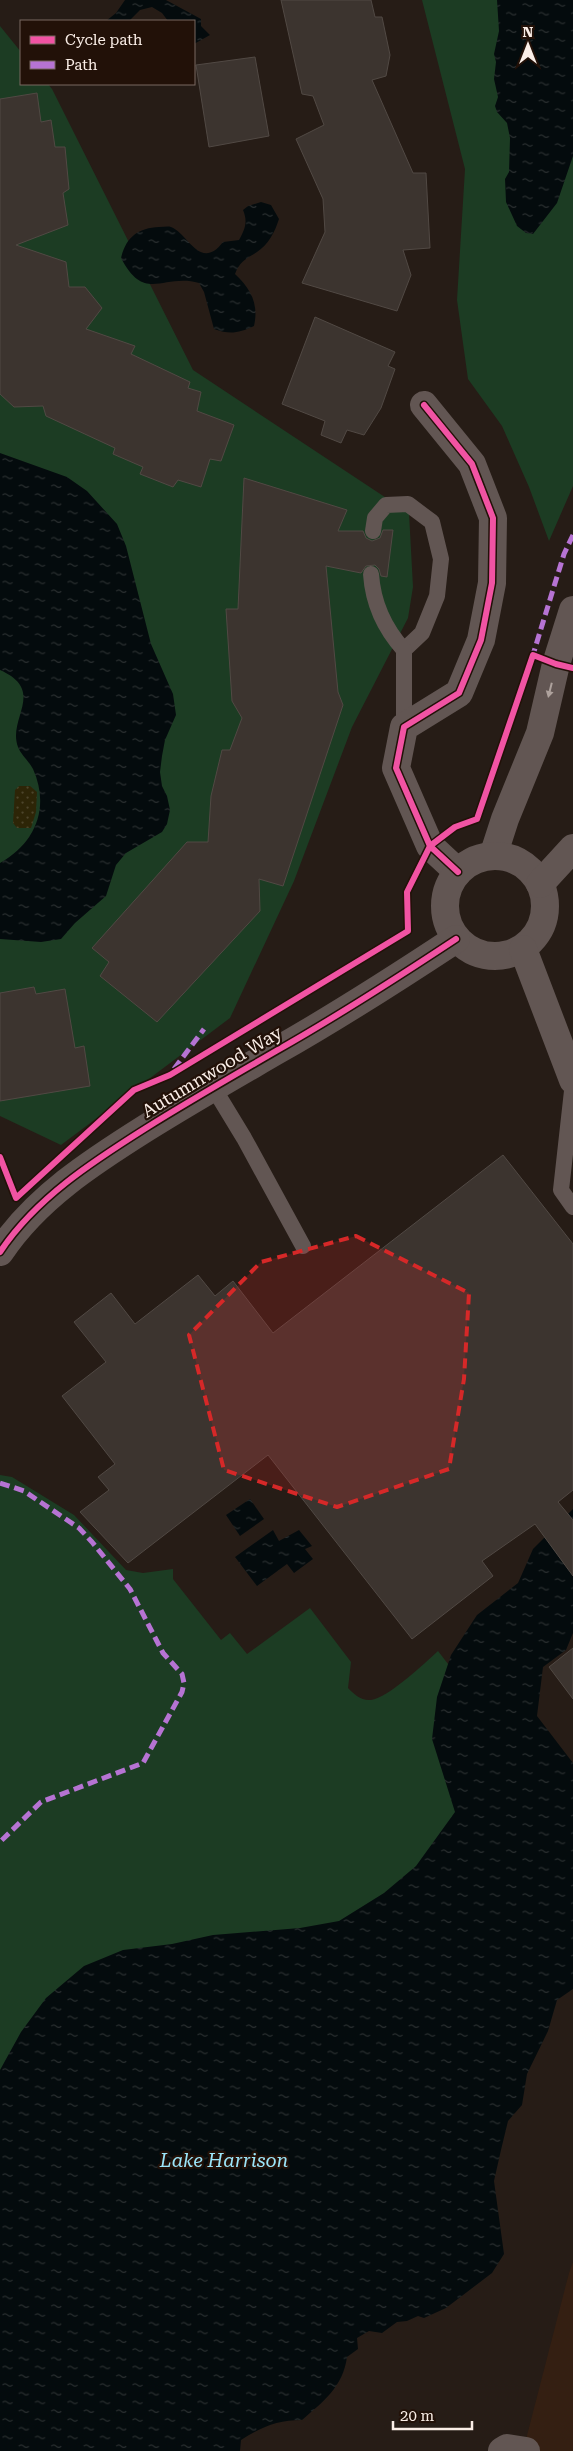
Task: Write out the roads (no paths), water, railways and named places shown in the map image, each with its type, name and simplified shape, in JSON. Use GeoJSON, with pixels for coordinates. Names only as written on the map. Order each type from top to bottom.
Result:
{"type":"FeatureCollection","features":[{"type":"Feature","properties":{"kind":"street"},"geometry":{"type":"LineString","coordinates":[[424,405],[472,464],[494,518],[492,583],[481,640],[459,693],[404,727],[396,768],[430,846],[458,872]]}},
{"type":"Feature","properties":{"kind":"street"},"geometry":{"type":"LineString","coordinates":[[493,856],[540,733],[556,664],[573,610]]}},
{"type":"Feature","properties":{"kind":"street"},"geometry":{"type":"LineString","coordinates":[[540,884],[573,848]]}},
{"type":"Feature","properties":{"kind":"street"},"geometry":{"type":"LineString","coordinates":[[493,856],[504,857],[520,863],[529,870],[540,884],[544,897],[544,914],[535,936],[523,949],[496,957],[486,956],[469,950],[456,939],[446,921],[444,904],[448,886],[458,872],[476,860],[493,856]]}},
{"type":"Feature","properties":{"kind":"street","name":"Autumnwood Way"},"geometry":{"type":"LineString","coordinates":[[0,1252],[8,1239],[43,1202],[92,1162],[213,1087],[365,1000],[456,939]]}},
{"type":"Feature","properties":{"kind":"street"},"geometry":{"type":"LineString","coordinates":[[523,949],[573,1081]]}},
{"type":"Feature","properties":{"kind":"street"},"geometry":{"type":"LineString","coordinates":[[502,2451],[507,2448],[526,2451]]}},
{"type":"Feature","properties":{"kind":"lane"},"geometry":{"type":"LineString","coordinates":[[373,530],[374,518],[386,505],[408,504],[432,522],[436,537],[441,559],[437,596],[422,633],[404,650]]}},
{"type":"Feature","properties":{"kind":"lane"},"geometry":{"type":"LineString","coordinates":[[371,574],[373,598],[391,636],[404,650],[404,727]]}},
{"type":"Feature","properties":{"kind":"lane"},"geometry":{"type":"LineString","coordinates":[[573,1081],[561,1190],[573,1207]]}},
{"type":"Feature","properties":{"kind":"lane"},"geometry":{"type":"LineString","coordinates":[[213,1087],[244,1138],[303,1246]]}},
{"type":"Feature","properties":{"kind":"water"},"geometry":{"type":"Polygon","coordinates":[[[125,0],[166,0],[201,19],[201,26],[210,35],[195,43],[195,20],[167,20],[162,13],[152,7],[140,10],[130,20],[107,20],[116,13],[125,0]]]}},
{"type":"Feature","properties":{"kind":"water"},"geometry":{"type":"Polygon","coordinates":[[[497,0],[573,0],[573,156],[557,203],[533,234],[526,233],[517,226],[506,202],[505,179],[509,172],[510,138],[507,123],[497,112],[495,106],[498,97],[494,79],[496,62],[494,54],[499,31],[497,0]]]}},
{"type":"Feature","properties":{"kind":"water"},"geometry":{"type":"Polygon","coordinates":[[[261,202],[271,205],[279,219],[268,242],[241,263],[235,274],[249,291],[255,311],[254,326],[239,332],[230,333],[214,329],[204,292],[199,283],[175,281],[156,284],[147,283],[138,280],[121,258],[126,244],[134,235],[145,229],[165,227],[171,227],[195,248],[201,252],[208,253],[215,250],[223,242],[239,240],[245,225],[243,210],[248,206],[261,202]]]}},
{"type":"Feature","properties":{"kind":"water"},"geometry":{"type":"Polygon","coordinates":[[[0,453],[67,477],[87,491],[117,524],[126,546],[151,644],[173,694],[176,715],[165,740],[160,772],[162,786],[167,796],[170,810],[167,824],[162,832],[126,853],[116,865],[106,896],[75,923],[61,939],[41,942],[0,939],[0,863],[23,845],[31,834],[40,810],[40,797],[33,769],[19,750],[16,736],[22,706],[23,696],[21,687],[14,678],[0,670],[0,453]]]}},
{"type":"Feature","properties":{"kind":"water"},"geometry":{"type":"Polygon","coordinates":[[[250,1499],[264,1519],[240,1536],[226,1515],[250,1499]]]}},
{"type":"Feature","properties":{"kind":"water","name":"Lake Harrison"},"geometry":{"type":"Polygon","coordinates":[[[573,1509],[573,1633],[566,1650],[543,1667],[537,1716],[573,1763],[573,1989],[557,2000],[548,2031],[527,2074],[522,2105],[508,2121],[494,2181],[504,2254],[492,2273],[446,2308],[424,2318],[418,2316],[407,2321],[397,2322],[382,2333],[369,2331],[357,2338],[358,2349],[347,2357],[345,2368],[337,2385],[324,2400],[302,2420],[277,2423],[248,2435],[241,2440],[240,2451],[0,2451],[0,2070],[21,2032],[46,1998],[84,1966],[123,1950],[172,1944],[213,1935],[300,1928],[339,1921],[384,1893],[416,1866],[455,1812],[432,1739],[437,1697],[451,1655],[477,1615],[518,1583],[533,1549],[573,1509]]]}},
{"type":"Feature","properties":{"kind":"water"},"geometry":{"type":"Polygon","coordinates":[[[273,1530],[279,1541],[299,1530],[312,1546],[305,1549],[313,1559],[294,1573],[287,1564],[257,1586],[235,1557],[273,1530]]]}}]}
